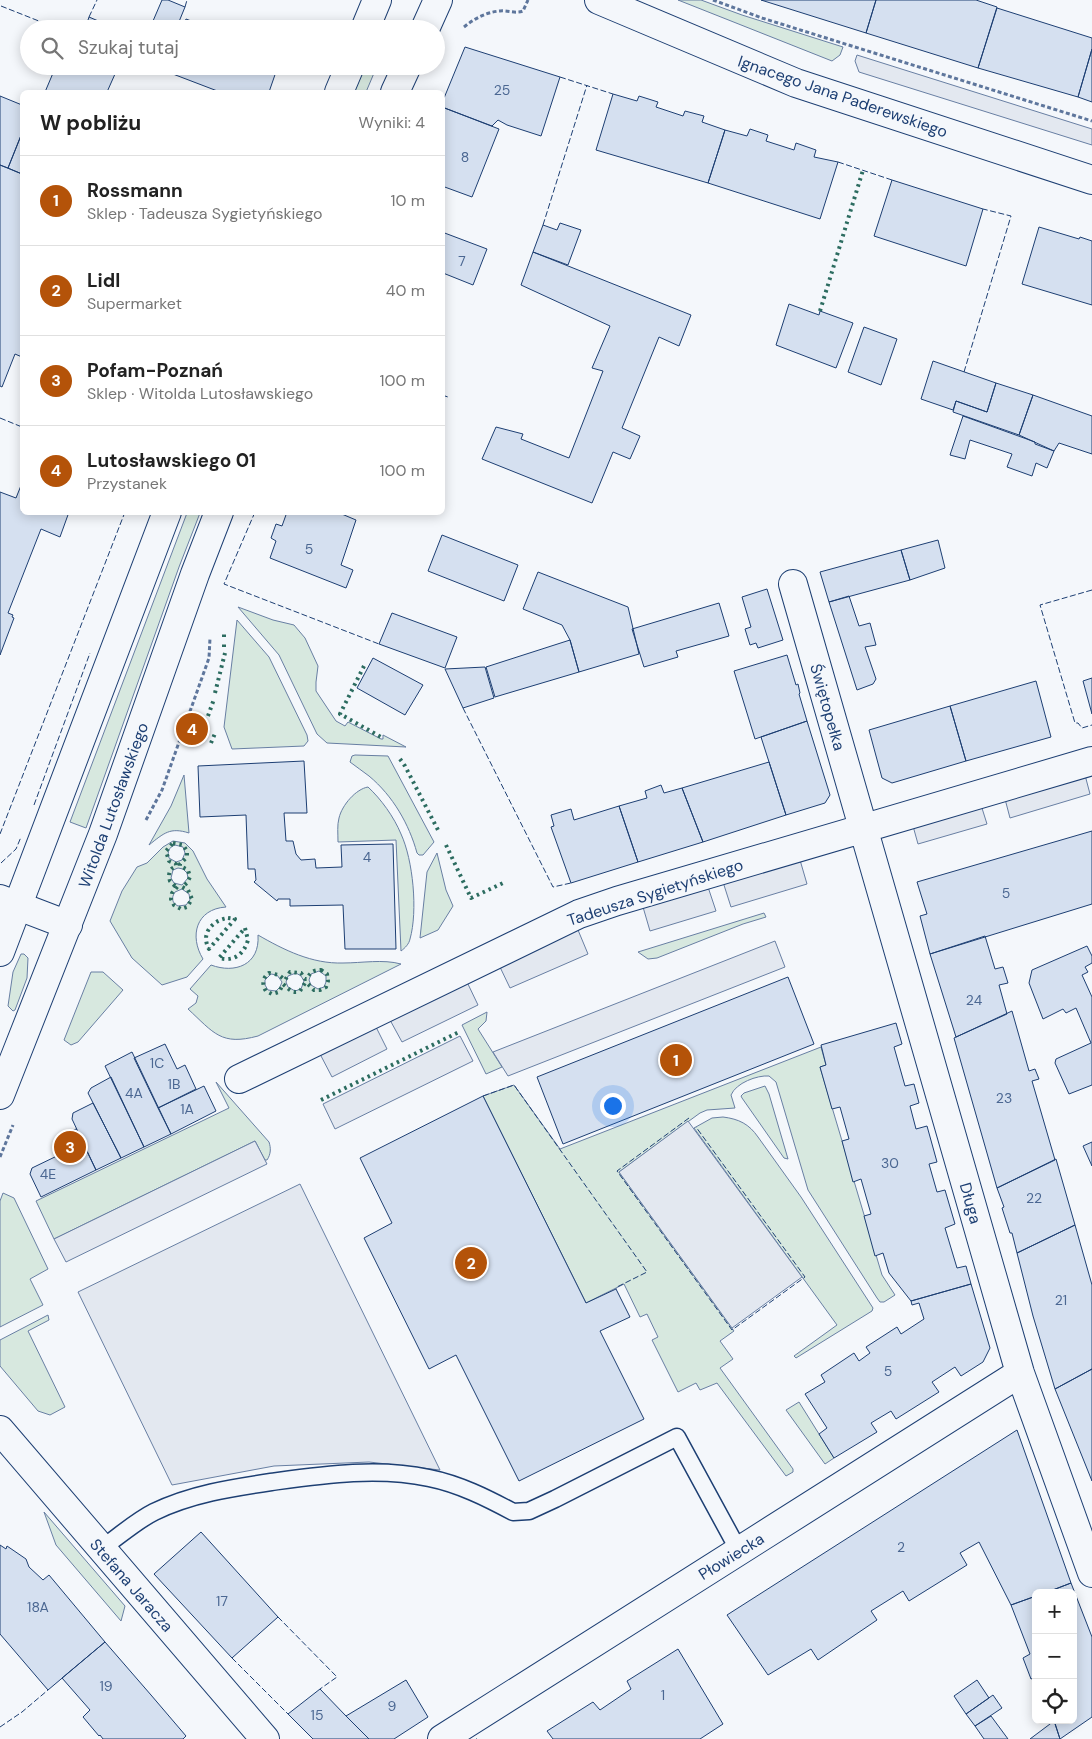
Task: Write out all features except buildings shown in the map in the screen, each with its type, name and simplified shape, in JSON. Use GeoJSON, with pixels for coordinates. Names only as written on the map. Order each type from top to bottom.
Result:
{"type":"FeatureCollection","features":[{"type":"Feature","properties":{"kind":"street"},"geometry":{"type":"LineString","coordinates":[[369,20],[377,0]]}},
{"type":"Feature","properties":{"kind":"street"},"geometry":{"type":"LineString","coordinates":[[428,20],[438,0]]}},
{"type":"Feature","properties":{"kind":"street","name":"Ignacego Jana Paderewskiego"},"geometry":{"type":"LineString","coordinates":[[599,0],[796,83],[1092,180]]}},
{"type":"Feature","properties":{"kind":"street"},"geometry":{"type":"LineString","coordinates":[[340,90],[346,75]]}},
{"type":"Feature","properties":{"kind":"street"},"geometry":{"type":"LineString","coordinates":[[396,90],[403,75]]}},
{"type":"Feature","properties":{"kind":"street"},"geometry":{"type":"LineString","coordinates":[[0,952],[9,902],[166,515]]}},
{"type":"Feature","properties":{"kind":"street","name":"Witolda Lutosławskiego"},"geometry":{"type":"LineString","coordinates":[[0,1095],[106,825],[218,515]]}},
{"type":"Feature","properties":{"kind":"street","name":"Świętopełka"},"geometry":{"type":"LineString","coordinates":[[792,584],[864,829]]}},
{"type":"Feature","properties":{"kind":"street","name":"Tadeusza Sygietyńskiego"},"geometry":{"type":"LineString","coordinates":[[239,1079],[579,914],[617,901],[1092,761]]}},
{"type":"Feature","properties":{"kind":"street","name":"Długa"},"geometry":{"type":"LineString","coordinates":[[864,829],[1020,1373],[1092,1573]]}},
{"type":"Feature","properties":{"kind":"street"},"geometry":{"type":"LineString","coordinates":[[9,902],[68,925]]}},
{"type":"Feature","properties":{"kind":"street","name":"Płowiecka"},"geometry":{"type":"LineString","coordinates":[[442,1739],[1020,1373]]}},
{"type":"Feature","properties":{"kind":"street","name":"Stefana Jaracza"},"geometry":{"type":"LineString","coordinates":[[0,1430],[266,1739]]}},
{"type":"Feature","properties":{"kind":"lane"},"geometry":{"type":"LineString","coordinates":[[102,1549],[151,1513],[182,1500],[243,1486],[353,1473],[385,1472],[430,1478],[463,1488],[513,1512],[521,1513],[555,1500],[677,1437],[739,1551]]}},
{"type":"Feature","properties":{"kind":"path"},"geometry":{"type":"LineString","coordinates":[[460,30],[473,20],[487,14],[500,11],[520,13],[523,11],[528,0]]}},
{"type":"Feature","properties":{"kind":"path"},"geometry":{"type":"LineString","coordinates":[[713,0],[771,21],[1092,121]]}},
{"type":"Feature","properties":{"kind":"path"},"geometry":{"type":"LineString","coordinates":[[143,824],[162,790],[209,658],[210,630]]}},
{"type":"Feature","properties":{"kind":"shaded area"},"geometry":{"type":"Polygon","coordinates":[[[678,0],[701,0],[843,47],[840,55],[832,61],[678,0]]]}},
{"type":"Feature","properties":{"kind":"shaded area"},"geometry":{"type":"Polygon","coordinates":[[[857,55],[1092,129],[1092,145],[859,72],[855,61],[857,55]]]}},
{"type":"Feature","properties":{"kind":"shaded area"},"geometry":{"type":"Polygon","coordinates":[[[361,75],[373,75],[367,90],[355,90],[361,75]]]}},
{"type":"Feature","properties":{"kind":"shaded area"},"geometry":{"type":"Polygon","coordinates":[[[186,515],[199,515],[86,828],[70,822],[186,515]]]}},
{"type":"Feature","properties":{"kind":"shaded area"},"geometry":{"type":"Polygon","coordinates":[[[238,607],[273,620],[294,625],[305,638],[318,666],[316,691],[336,721],[345,726],[348,722],[381,739],[383,739],[383,735],[406,747],[327,743],[317,734],[279,655],[238,607]]]}},
{"type":"Feature","properties":{"kind":"shaded area"},"geometry":{"type":"Polygon","coordinates":[[[237,620],[269,657],[307,735],[308,741],[304,746],[232,749],[224,727],[237,620]]]}},
{"type":"Feature","properties":{"kind":"shaded area"},"geometry":{"type":"Polygon","coordinates":[[[352,756],[388,756],[434,842],[423,855],[417,853],[405,821],[386,792],[350,762],[352,756]]]}},
{"type":"Feature","properties":{"kind":"shaded area"},"geometry":{"type":"Polygon","coordinates":[[[184,775],[189,833],[182,831],[168,832],[149,845],[171,806],[184,775]]]}},
{"type":"Feature","properties":{"kind":"shaded area"},"geometry":{"type":"Polygon","coordinates":[[[1085,775],[1090,794],[1010,818],[1005,799],[1085,775]]]}},
{"type":"Feature","properties":{"kind":"shaded area"},"geometry":{"type":"Polygon","coordinates":[[[368,787],[395,821],[409,857],[414,914],[409,941],[407,946],[401,951],[396,840],[338,842],[338,821],[343,808],[354,794],[368,787]]]}},
{"type":"Feature","properties":{"kind":"shaded area"},"geometry":{"type":"Polygon","coordinates":[[[981,805],[987,824],[918,844],[913,826],[981,805]]]}},
{"type":"Feature","properties":{"kind":"shaded area"},"geometry":{"type":"Polygon","coordinates":[[[173,841],[185,843],[193,851],[207,879],[226,907],[208,913],[198,925],[196,941],[203,959],[187,977],[162,985],[132,958],[110,921],[122,891],[137,867],[147,863],[163,847],[173,841]],[[175,845],[170,848],[168,854],[169,858],[176,862],[182,860],[185,853],[183,847],[175,845]],[[183,869],[173,870],[171,878],[174,883],[182,885],[188,878],[187,873],[183,869]],[[182,889],[175,892],[173,902],[178,906],[186,905],[190,900],[189,894],[182,889]]]}},
{"type":"Feature","properties":{"kind":"shaded area"},"geometry":{"type":"Polygon","coordinates":[[[437,853],[446,890],[453,906],[438,930],[420,938],[427,872],[437,853]]]}},
{"type":"Feature","properties":{"kind":"shaded area"},"geometry":{"type":"Polygon","coordinates":[[[800,860],[807,884],[731,907],[723,882],[800,860]]]}},
{"type":"Feature","properties":{"kind":"shaded area"},"geometry":{"type":"Polygon","coordinates":[[[708,887],[716,911],[650,931],[643,907],[708,887]]]}},
{"type":"Feature","properties":{"kind":"shaded area"},"geometry":{"type":"Polygon","coordinates":[[[764,913],[766,917],[743,924],[657,958],[648,959],[638,952],[764,913]]]}},
{"type":"Feature","properties":{"kind":"shaded area"},"geometry":{"type":"Polygon","coordinates":[[[578,930],[588,954],[510,988],[499,965],[578,930]]]}},
{"type":"Feature","properties":{"kind":"shaded area"},"geometry":{"type":"Polygon","coordinates":[[[258,935],[288,951],[309,959],[332,963],[387,962],[401,964],[258,1036],[245,1039],[226,1038],[212,1031],[188,1009],[196,1003],[198,996],[190,989],[211,965],[229,968],[244,965],[255,954],[258,945],[258,935]],[[319,971],[311,974],[309,980],[311,985],[318,989],[324,987],[326,982],[326,976],[319,971]],[[296,973],[288,976],[286,982],[288,987],[295,991],[301,989],[304,981],[301,976],[296,973]],[[271,974],[265,980],[268,990],[276,991],[282,982],[277,975],[271,974]]]}},
{"type":"Feature","properties":{"kind":"shaded area"},"geometry":{"type":"Polygon","coordinates":[[[775,941],[785,967],[508,1076],[493,1052],[775,941]]]}},
{"type":"Feature","properties":{"kind":"shaded area"},"geometry":{"type":"Polygon","coordinates":[[[21,954],[28,958],[27,978],[13,1011],[8,1006],[13,972],[21,954]]]}},
{"type":"Feature","properties":{"kind":"shaded area"},"geometry":{"type":"Polygon","coordinates":[[[91,972],[103,972],[123,990],[78,1042],[71,1045],[64,1040],[91,972]]]}},
{"type":"Feature","properties":{"kind":"shaded area"},"geometry":{"type":"Polygon","coordinates":[[[467,982],[478,1005],[402,1042],[390,1020],[467,982]]]}},
{"type":"Feature","properties":{"kind":"shaded area"},"geometry":{"type":"Polygon","coordinates":[[[487,1012],[486,1021],[478,1029],[502,1067],[486,1074],[462,1025],[487,1012]]]}},
{"type":"Feature","properties":{"kind":"shaded area"},"geometry":{"type":"Polygon","coordinates":[[[376,1027],[387,1049],[332,1077],[320,1054],[376,1027]]]}},
{"type":"Feature","properties":{"kind":"shaded area"},"geometry":{"type":"Polygon","coordinates":[[[460,1036],[473,1061],[335,1129],[323,1104],[460,1036]]]}},
{"type":"Feature","properties":{"kind":"shaded area"},"geometry":{"type":"Polygon","coordinates":[[[821,1047],[826,1065],[820,1067],[882,1275],[895,1295],[884,1302],[880,1302],[877,1298],[808,1190],[776,1082],[769,1076],[753,1078],[742,1083],[731,1095],[735,1108],[707,1110],[700,1113],[619,1172],[734,1331],[720,1341],[733,1359],[720,1368],[793,1469],[793,1472],[786,1476],[717,1383],[700,1390],[696,1383],[678,1392],[652,1340],[658,1337],[647,1314],[640,1317],[624,1284],[586,1303],[483,1096],[514,1085],[560,1149],[821,1047]]]}},
{"type":"Feature","properties":{"kind":"shaded area"},"geometry":{"type":"Polygon","coordinates":[[[216,1082],[269,1142],[270,1151],[267,1160],[265,1160],[255,1141],[54,1239],[36,1201],[229,1108],[216,1082]]]}},
{"type":"Feature","properties":{"kind":"shaded area"},"geometry":{"type":"Polygon","coordinates":[[[765,1086],[788,1159],[784,1158],[741,1096],[744,1093],[765,1086]]]}},
{"type":"Feature","properties":{"kind":"shaded area"},"geometry":{"type":"Polygon","coordinates":[[[723,1117],[743,1123],[755,1132],[801,1197],[873,1308],[872,1311],[796,1358],[794,1356],[837,1325],[694,1128],[712,1118],[723,1117]]]}},
{"type":"Feature","properties":{"kind":"shaded area"},"geometry":{"type":"Polygon","coordinates":[[[688,1121],[802,1277],[732,1328],[619,1172],[688,1121]]]}},
{"type":"Feature","properties":{"kind":"shaded area"},"geometry":{"type":"Polygon","coordinates":[[[255,1141],[267,1164],[66,1262],[54,1239],[255,1141]]]}},
{"type":"Feature","properties":{"kind":"shaded area"},"geometry":{"type":"Polygon","coordinates":[[[300,1184],[440,1470],[369,1462],[274,1466],[172,1485],[78,1292],[300,1184]]]}},
{"type":"Feature","properties":{"kind":"shaded area"},"geometry":{"type":"Polygon","coordinates":[[[3,1193],[14,1198],[48,1269],[30,1279],[43,1305],[0,1327],[0,1201],[3,1193]]]}},
{"type":"Feature","properties":{"kind":"shaded area"},"geometry":{"type":"Polygon","coordinates":[[[48,1315],[49,1320],[28,1331],[65,1407],[50,1415],[38,1411],[0,1366],[0,1340],[48,1315]]]}},
{"type":"Feature","properties":{"kind":"shaded area"},"geometry":{"type":"Polygon","coordinates":[[[799,1402],[834,1458],[825,1464],[786,1410],[799,1402]]]}},
{"type":"Feature","properties":{"kind":"shaded area"},"geometry":{"type":"Polygon","coordinates":[[[44,1512],[125,1606],[121,1621],[56,1545],[44,1512]]]}},
{"type":"Feature","properties":{"kind":"hedge"},"geometry":{"type":"LineString","coordinates":[[820,311],[863,170]]}},
{"type":"Feature","properties":{"kind":"hedge"},"geometry":{"type":"LineString","coordinates":[[215,693],[225,653]]}},
{"type":"Feature","properties":{"kind":"hedge"},"geometry":{"type":"LineString","coordinates":[[364,666],[340,714],[381,737]]}},
{"type":"Feature","properties":{"kind":"hedge"},"geometry":{"type":"LineString","coordinates":[[208,716],[214,699]]}},
{"type":"Feature","properties":{"kind":"hedge"},"geometry":{"type":"LineString","coordinates":[[211,743],[216,731]]}},
{"type":"Feature","properties":{"kind":"hedge"},"geometry":{"type":"LineString","coordinates":[[400,759],[439,832]]}},
{"type":"Feature","properties":{"kind":"hedge"},"geometry":{"type":"LineString","coordinates":[[173,843],[183,845],[187,851],[187,857],[180,866],[188,870],[190,877],[182,887],[188,890],[192,899],[187,907],[181,909],[174,905],[171,899],[172,893],[178,886],[175,886],[170,881],[169,874],[176,864],[169,861],[166,851],[173,843]]}},
{"type":"Feature","properties":{"kind":"hedge"},"geometry":{"type":"LineString","coordinates":[[446,845],[471,898],[503,883]]}},
{"type":"Feature","properties":{"kind":"hedge"},"geometry":{"type":"LineString","coordinates":[[228,918],[235,919],[209,949],[206,938],[210,928],[217,921],[228,918]]}},
{"type":"Feature","properties":{"kind":"hedge"},"geometry":{"type":"LineString","coordinates":[[245,928],[248,940],[241,953],[234,958],[219,958],[245,928]]}},
{"type":"Feature","properties":{"kind":"hedge"},"geometry":{"type":"LineString","coordinates":[[321,970],[327,974],[328,981],[326,987],[320,990],[314,990],[305,983],[300,991],[295,992],[283,984],[279,992],[272,994],[266,991],[263,982],[269,973],[279,975],[285,980],[290,972],[301,973],[307,979],[312,972],[321,970]]}},
{"type":"Feature","properties":{"kind":"hedge"},"geometry":{"type":"LineString","coordinates":[[321,1100],[459,1032]]}},
{"type":"Feature","properties":{"kind":"fence"},"geometry":{"type":"LineString","coordinates":[[89,17],[97,0]]}},
{"type":"Feature","properties":{"kind":"fence"},"geometry":{"type":"LineString","coordinates":[[185,7],[187,0]]}},
{"type":"Feature","properties":{"kind":"fence"},"geometry":{"type":"LineString","coordinates":[[1,6],[36,20]]}},
{"type":"Feature","properties":{"kind":"fence"},"geometry":{"type":"LineString","coordinates":[[560,77],[613,94]]}},
{"type":"Feature","properties":{"kind":"fence"},"geometry":{"type":"LineString","coordinates":[[543,225],[587,85]]}},
{"type":"Feature","properties":{"kind":"fence"},"geometry":{"type":"LineString","coordinates":[[838,162],[892,180]]}},
{"type":"Feature","properties":{"kind":"fence"},"geometry":{"type":"LineString","coordinates":[[964,372],[1011,216],[983,209]]}},
{"type":"Feature","properties":{"kind":"fence"},"geometry":{"type":"LineString","coordinates":[[0,418],[20,426]]}},
{"type":"Feature","properties":{"kind":"fence"},"geometry":{"type":"LineString","coordinates":[[0,834],[124,515]]}},
{"type":"Feature","properties":{"kind":"fence"},"geometry":{"type":"LineString","coordinates":[[254,515],[224,584],[379,644]]}},
{"type":"Feature","properties":{"kind":"fence"},"geometry":{"type":"LineString","coordinates":[[1092,590],[1040,605],[1075,723],[1078,723],[1082,728],[1092,725]]}},
{"type":"Feature","properties":{"kind":"fence"},"geometry":{"type":"LineString","coordinates":[[34,805],[90,653]]}},
{"type":"Feature","properties":{"kind":"fence"},"geometry":{"type":"LineString","coordinates":[[463,708],[553,887],[571,883]]}},
{"type":"Feature","properties":{"kind":"fence"},"geometry":{"type":"LineString","coordinates":[[1,863],[16,849],[21,837]]}},
{"type":"Feature","properties":{"kind":"fence"},"geometry":{"type":"LineString","coordinates":[[483,1096],[514,1085],[647,1272],[616,1289]]}},
{"type":"Feature","properties":{"kind":"fence"},"geometry":{"type":"LineString","coordinates":[[689,1118],[617,1171],[732,1330],[805,1277],[696,1127]]}},
{"type":"Feature","properties":{"kind":"fence"},"geometry":{"type":"LineString","coordinates":[[278,1617],[337,1677],[320,1689]]}},
{"type":"Feature","properties":{"kind":"fence"},"geometry":{"type":"LineString","coordinates":[[232,1658],[288,1714]]}},
{"type":"Feature","properties":{"kind":"fence"},"geometry":{"type":"LineString","coordinates":[[0,1727],[22,1712],[48,1690]]}},
{"type":"Feature","properties":{"kind":"place","name":"Lutosławskiego 01"},"geometry":{"type":"Point","coordinates":[192,729]}},
{"type":"Feature","properties":{"kind":"place","name":"Rossmann"},"geometry":{"type":"Point","coordinates":[676,1060]}},
{"type":"Feature","properties":{"kind":"place","name":"Pofam-Poznań"},"geometry":{"type":"Point","coordinates":[70,1147]}},
{"type":"Feature","properties":{"kind":"place","name":"Lidl"},"geometry":{"type":"Point","coordinates":[471,1263]}}]}
